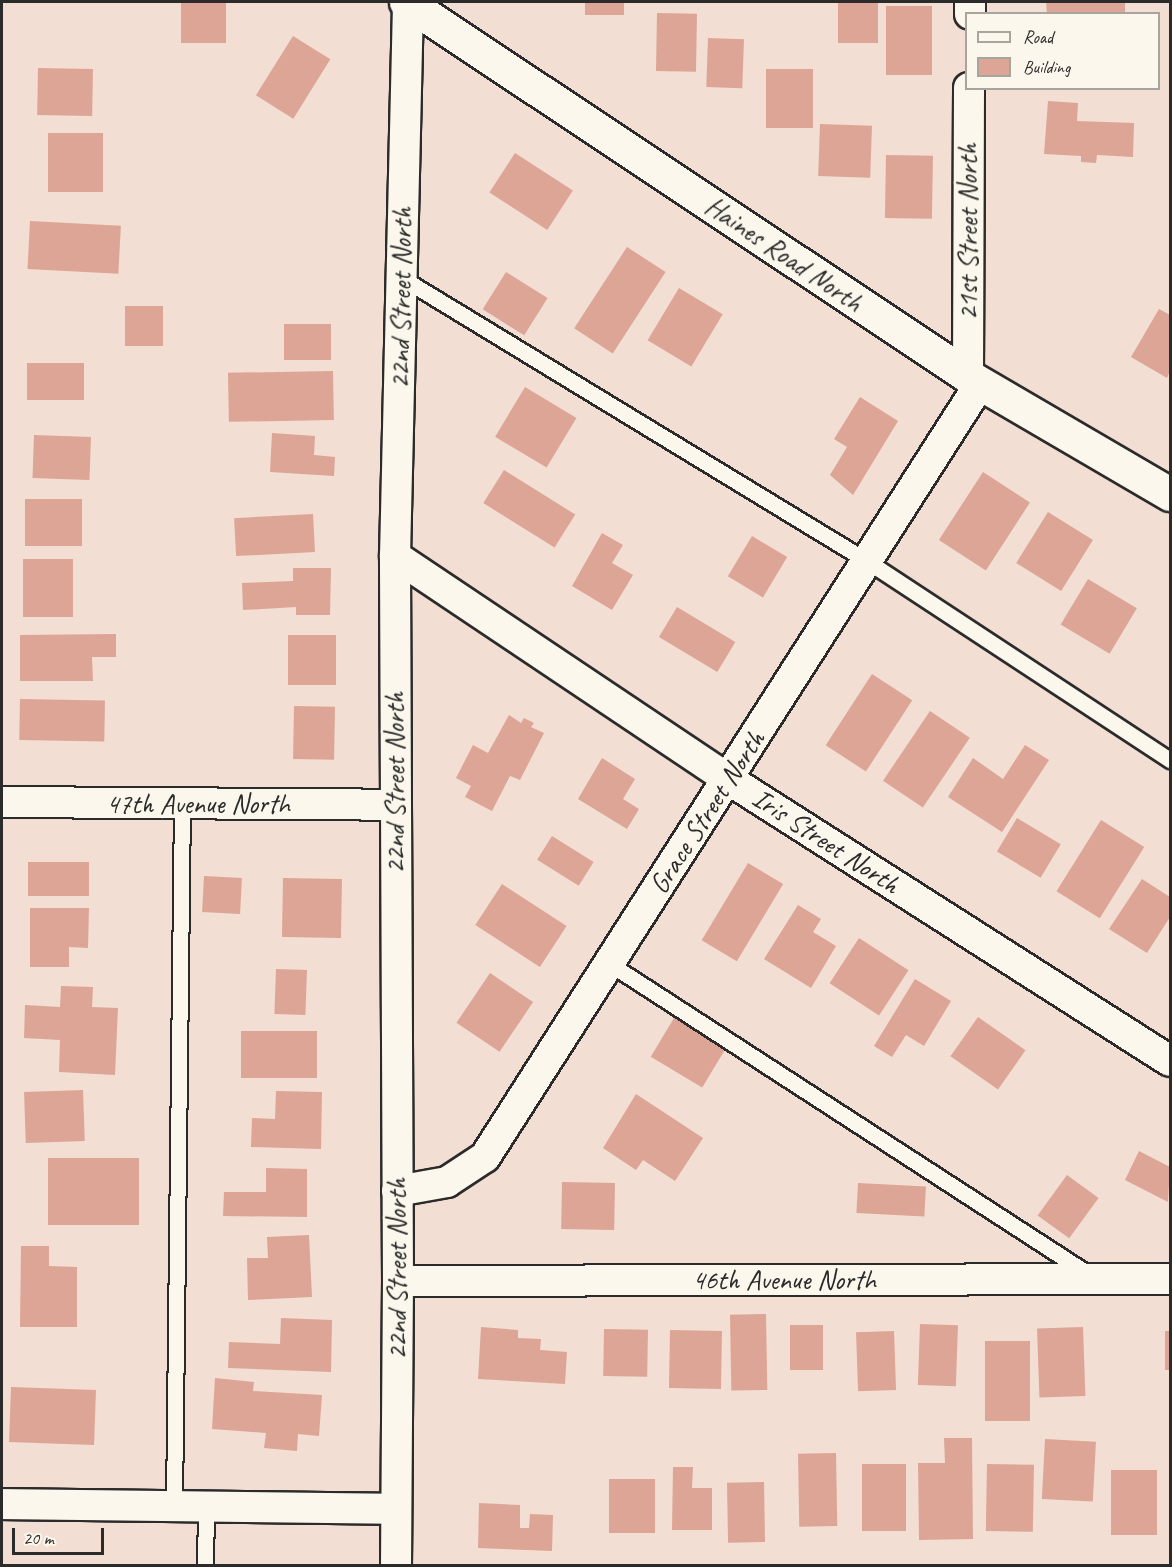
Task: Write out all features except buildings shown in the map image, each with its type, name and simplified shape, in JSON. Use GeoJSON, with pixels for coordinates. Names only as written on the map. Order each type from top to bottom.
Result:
{"type":"FeatureCollection","features":[{"type":"Feature","properties":{"kind":"street","name":"22nd Street North"},"geometry":{"type":"LineString","coordinates":[[396,1566],[398,1281],[395,556],[407,2]]}},
{"type":"Feature","properties":{"kind":"street","name":"Haines Road North"},"geometry":{"type":"LineString","coordinates":[[407,2],[974,380],[1170,494]]}},
{"type":"Feature","properties":{"kind":"street","name":"21st Street North"},"geometry":{"type":"LineString","coordinates":[[969,90],[974,380]]}},
{"type":"Feature","properties":{"kind":"street","name":"Grace Street North"},"geometry":{"type":"LineString","coordinates":[[397,1191],[447,1182],[485,1157],[867,561],[974,380]]}},
{"type":"Feature","properties":{"kind":"street","name":"Iris Street North"},"geometry":{"type":"LineString","coordinates":[[395,556],[728,778],[1170,1061]]}},
{"type":"Feature","properties":{"kind":"street","name":"47th Avenue North"},"geometry":{"type":"LineString","coordinates":[[2,802],[395,805]]}},
{"type":"Feature","properties":{"kind":"street","name":"46th Avenue North"},"geometry":{"type":"LineString","coordinates":[[398,1281],[1170,1279]]}},
{"type":"Feature","properties":{"kind":"street"},"geometry":{"type":"LineString","coordinates":[[2,1504],[395,1509]]}},
{"type":"Feature","properties":{"kind":"lane"},"geometry":{"type":"LineString","coordinates":[[402,278],[867,561],[1170,760]]}},
{"type":"Feature","properties":{"kind":"lane"},"geometry":{"type":"LineString","coordinates":[[174,1506],[182,804]]}},
{"type":"Feature","properties":{"kind":"lane"},"geometry":{"type":"LineString","coordinates":[[610,964],[1097,1279]]}},
{"type":"Feature","properties":{"kind":"lane"},"geometry":{"type":"LineString","coordinates":[[206,1507],[206,1566]]}}]}
